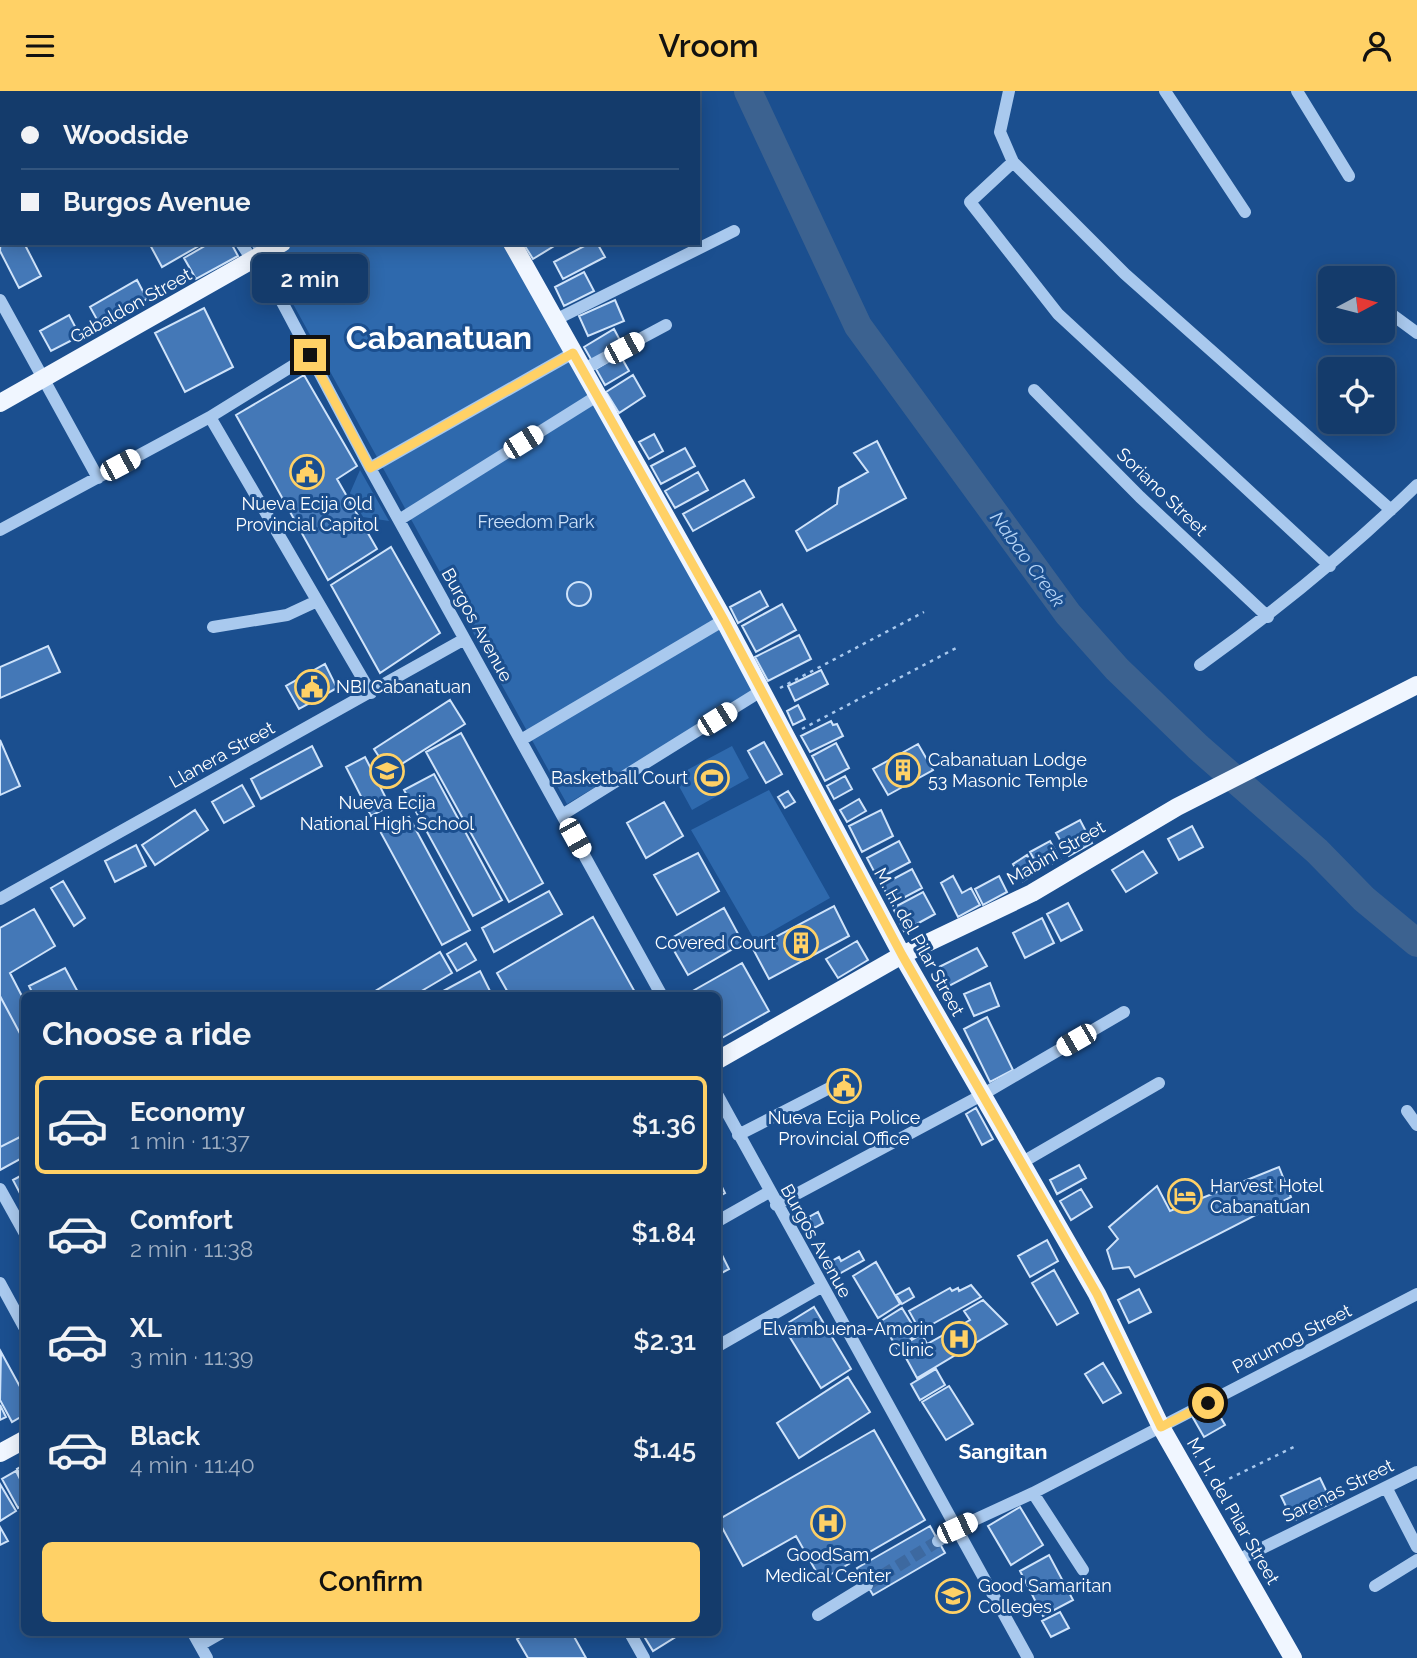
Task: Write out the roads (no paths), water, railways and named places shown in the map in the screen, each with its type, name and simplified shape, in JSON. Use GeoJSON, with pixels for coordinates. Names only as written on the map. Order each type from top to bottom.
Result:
{"type":"FeatureCollection","features":[{"type":"Feature","properties":{"kind":"main road","name":"Gabaldon Street"},"geometry":{"type":"LineString","coordinates":[[0,403],[279,245]]}},
{"type":"Feature","properties":{"kind":"main road","name":"M. H. del Pilar Street"},"geometry":{"type":"LineString","coordinates":[[513,245],[724,620],[980,1096],[1097,1294],[1161,1427],[1293,1658]]}},
{"type":"Feature","properties":{"kind":"main road","name":"Mabini Street"},"geometry":{"type":"LineString","coordinates":[[721,1058],[902,955],[1032,893],[1177,807],[1417,685]]}},
{"type":"Feature","properties":{"kind":"main road"},"geometry":{"type":"LineString","coordinates":[[0,1454],[21,1442]]}},
{"type":"Feature","properties":{"kind":"street"},"geometry":{"type":"LineString","coordinates":[[1164,91],[1245,212]]}},
{"type":"Feature","properties":{"kind":"street"},"geometry":{"type":"LineString","coordinates":[[1297,91],[1349,176]]}},
{"type":"Feature","properties":{"kind":"street"},"geometry":{"type":"LineString","coordinates":[[1008,95],[1000,132],[1013,162],[1125,274],[1391,510]]}},
{"type":"Feature","properties":{"kind":"street"},"geometry":{"type":"LineString","coordinates":[[1013,162],[970,202],[1058,314],[1330,566]]}},
{"type":"Feature","properties":{"kind":"street"},"geometry":{"type":"LineString","coordinates":[[555,320],[734,231]]}},
{"type":"Feature","properties":{"kind":"street","name":"Burgos Avenue"},"geometry":{"type":"LineString","coordinates":[[244,245],[259,257],[370,468],[660,992]]}},
{"type":"Feature","properties":{"kind":"street"},"geometry":{"type":"LineString","coordinates":[[0,300],[98,478]]}},
{"type":"Feature","properties":{"kind":"street"},"geometry":{"type":"LineString","coordinates":[[1395,317],[1417,333]]}},
{"type":"Feature","properties":{"kind":"street"},"geometry":{"type":"LineString","coordinates":[[582,370],[666,325]]}},
{"type":"Feature","properties":{"kind":"street"},"geometry":{"type":"LineString","coordinates":[[370,468],[573,353]]}},
{"type":"Feature","properties":{"kind":"street"},"geometry":{"type":"LineString","coordinates":[[0,530],[210,417],[310,355]]}},
{"type":"Feature","properties":{"kind":"street","name":"Soriano Street"},"geometry":{"type":"LineString","coordinates":[[1034,390],[1140,497],[1268,617]]}},
{"type":"Feature","properties":{"kind":"street"},"geometry":{"type":"LineString","coordinates":[[399,520],[597,395]]}},
{"type":"Feature","properties":{"kind":"street"},"geometry":{"type":"LineString","coordinates":[[210,417],[371,693]]}},
{"type":"Feature","properties":{"kind":"street"},"geometry":{"type":"LineString","coordinates":[[1200,665],[1268,617],[1330,566],[1417,485]]}},
{"type":"Feature","properties":{"kind":"street"},"geometry":{"type":"LineString","coordinates":[[213,627],[287,615],[317,601]]}},
{"type":"Feature","properties":{"kind":"street"},"geometry":{"type":"LineString","coordinates":[[520,740],[724,620]]}},
{"type":"Feature","properties":{"kind":"street","name":"Llanera Street"},"geometry":{"type":"LineString","coordinates":[[0,899],[461,641]]}},
{"type":"Feature","properties":{"kind":"street"},"geometry":{"type":"LineString","coordinates":[[562,815],[763,694]]}},
{"type":"Feature","properties":{"kind":"street"},"geometry":{"type":"LineString","coordinates":[[776,1205],[980,1096],[1124,1012]]}},
{"type":"Feature","properties":{"kind":"street"},"geometry":{"type":"LineString","coordinates":[[738,1135],[847,1079]]}},
{"type":"Feature","properties":{"kind":"street"},"geometry":{"type":"LineString","coordinates":[[1021,1163],[1159,1083]]}},
{"type":"Feature","properties":{"kind":"street","name":"Burgos Avenue"},"geometry":{"type":"LineString","coordinates":[[721,1102],[1028,1658]]}},
{"type":"Feature","properties":{"kind":"street"},"geometry":{"type":"LineString","coordinates":[[1407,1111],[1417,1125]]}},
{"type":"Feature","properties":{"kind":"street"},"geometry":{"type":"LineString","coordinates":[[0,1189],[21,1227]]}},
{"type":"Feature","properties":{"kind":"street"},"geometry":{"type":"LineString","coordinates":[[721,1219],[769,1192]]}},
{"type":"Feature","properties":{"kind":"street"},"geometry":{"type":"LineString","coordinates":[[0,1283],[21,1322]]}},
{"type":"Feature","properties":{"kind":"street"},"geometry":{"type":"LineString","coordinates":[[721,1344],[821,1287]]}},
{"type":"Feature","properties":{"kind":"street","name":"Parumog Street"},"geometry":{"type":"LineString","coordinates":[[939,1541],[957,1528],[1033,1493],[1417,1294]]}},
{"type":"Feature","properties":{"kind":"street","name":"Sarenas Street"},"geometry":{"type":"LineString","coordinates":[[1236,1561],[1417,1472]]}},
{"type":"Feature","properties":{"kind":"street"},"geometry":{"type":"LineString","coordinates":[[1386,1487],[1417,1547]]}},
{"type":"Feature","properties":{"kind":"street"},"geometry":{"type":"LineString","coordinates":[[1033,1493],[1083,1570]]}},
{"type":"Feature","properties":{"kind":"street"},"geometry":{"type":"LineString","coordinates":[[1375,1586],[1417,1560]]}},
{"type":"Feature","properties":{"kind":"street"},"geometry":{"type":"LineString","coordinates":[[818,1615],[867,1585]]}},
{"type":"Feature","properties":{"kind":"street"},"geometry":{"type":"LineString","coordinates":[[195,1636],[207,1658]]}},
{"type":"Feature","properties":{"kind":"street"},"geometry":{"type":"LineString","coordinates":[[200,1645],[216,1636]]}},
{"type":"Feature","properties":{"kind":"street"},"geometry":{"type":"LineString","coordinates":[[631,1636],[644,1658]]}},
{"type":"Feature","properties":{"kind":"waterway","name":"Nabao Creek"},"geometry":{"type":"LineString","coordinates":[[748,91],[858,326],[1068,614],[1117,669],[1198,747],[1317,851],[1364,899],[1417,943]]}},
{"type":"Feature","properties":{"kind":"tunnel"},"geometry":{"type":"LineString","coordinates":[[867,1585],[938,1541]]}},
{"type":"Feature","properties":{"kind":"place","name":"Nueva Ecija Old Provincial Capitol"},"geometry":{"type":"Point","coordinates":[307,472]}},
{"type":"Feature","properties":{"kind":"place","name":"NBI Cabanatuan"},"geometry":{"type":"Point","coordinates":[312,687]}},
{"type":"Feature","properties":{"kind":"place","name":"Cabanatuan Lodge 53 Masonic Temple"},"geometry":{"type":"Point","coordinates":[903,770]}},
{"type":"Feature","properties":{"kind":"place","name":"Nueva Ecija National High School"},"geometry":{"type":"Point","coordinates":[387,771]}},
{"type":"Feature","properties":{"kind":"place","name":"Basketball Court"},"geometry":{"type":"Point","coordinates":[712,778]}},
{"type":"Feature","properties":{"kind":"place","name":"Covered Court"},"geometry":{"type":"Point","coordinates":[801,943]}},
{"type":"Feature","properties":{"kind":"place","name":"Nueva Ecija Police Provincial Office"},"geometry":{"type":"Point","coordinates":[844,1086]}},
{"type":"Feature","properties":{"kind":"place","name":"Harvest Hotel Cabanatuan"},"geometry":{"type":"Point","coordinates":[1185,1196]}},
{"type":"Feature","properties":{"kind":"place","name":"Elvambuena-Amorin Clinic"},"geometry":{"type":"Point","coordinates":[959,1339]}},
{"type":"Feature","properties":{"kind":"place","name":"GoodSam Medical Center"},"geometry":{"type":"Point","coordinates":[828,1523]}},
{"type":"Feature","properties":{"kind":"place","name":"Good Samaritan Colleges"},"geometry":{"type":"Point","coordinates":[953,1596]}},
{"type":"Feature","properties":{"kind":"district","name":"Cabanatuan"},"geometry":{"type":"Point","coordinates":[439,338]}},
{"type":"Feature","properties":{"kind":"district","name":"Sangitan"},"geometry":{"type":"Point","coordinates":[1003,1452]}},
{"type":"Feature","properties":{"kind":"park label","name":"Freedom Park"},"geometry":{"type":"Point","coordinates":[536,522]}}]}
